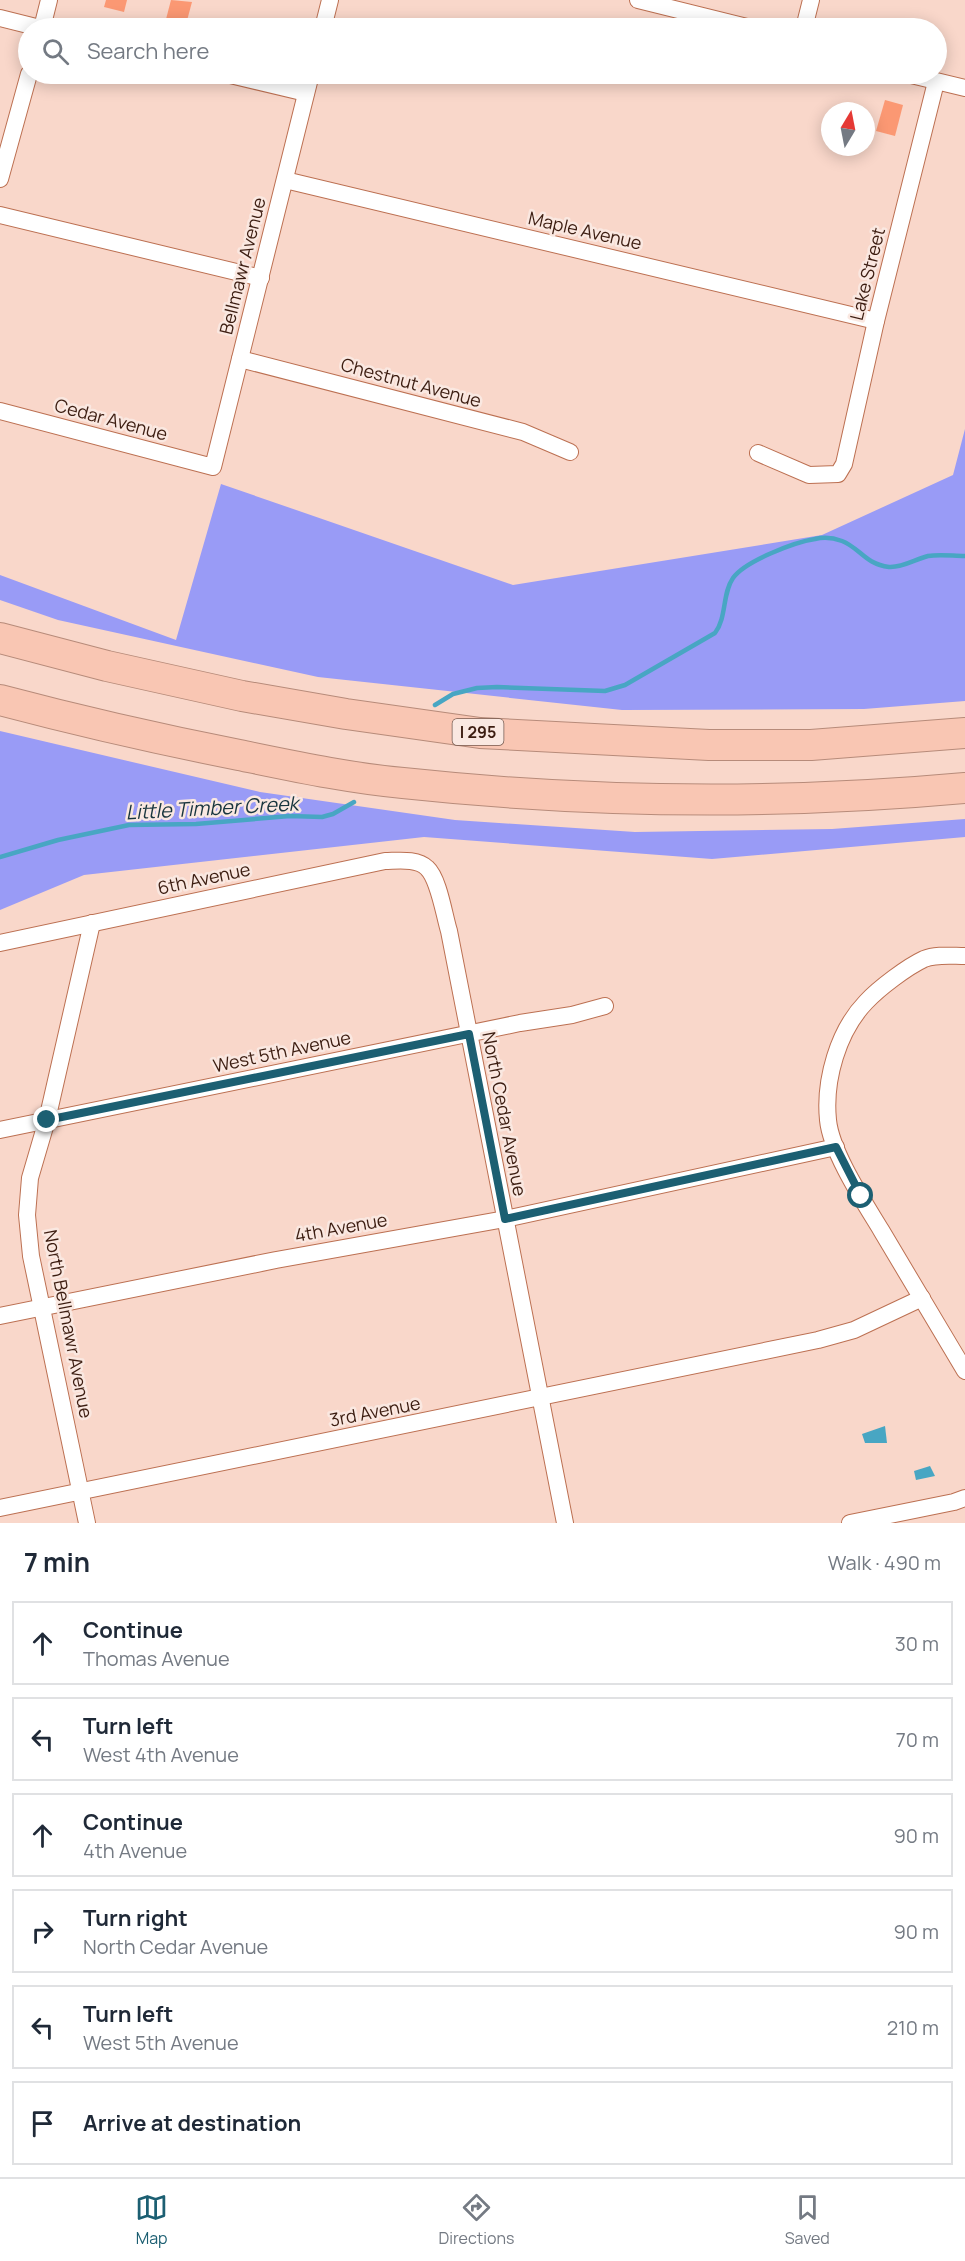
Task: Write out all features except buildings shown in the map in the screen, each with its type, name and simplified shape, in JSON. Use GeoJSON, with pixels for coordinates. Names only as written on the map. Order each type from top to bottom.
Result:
{"type":"FeatureCollection","features":[{"type":"Feature","properties":{"kind":"highway","name":"I 295"},"geometry":{"type":"LineString","coordinates":[[0,638],[107,666],[242,696],[346,714],[480,733],[709,745],[811,745],[965,734]]}},
{"type":"Feature","properties":{"kind":"highway"},"geometry":{"type":"LineString","coordinates":[[0,700],[147,737],[292,766],[401,783],[670,801],[852,796],[965,788]]}},
{"type":"Feature","properties":{"kind":"street"},"geometry":{"type":"LineString","coordinates":[[44,18],[49,0]]}},
{"type":"Feature","properties":{"kind":"street"},"geometry":{"type":"LineString","coordinates":[[326,18],[330,0]]}},
{"type":"Feature","properties":{"kind":"street"},"geometry":{"type":"LineString","coordinates":[[638,0],[711,18]]}},
{"type":"Feature","properties":{"kind":"street"},"geometry":{"type":"LineString","coordinates":[[807,18],[812,0]]}},
{"type":"Feature","properties":{"kind":"street"},"geometry":{"type":"LineString","coordinates":[[0,18],[18,22]]}},
{"type":"Feature","properties":{"kind":"street"},"geometry":{"type":"LineString","coordinates":[[0,179],[26,84]]}},
{"type":"Feature","properties":{"kind":"street"},"geometry":{"type":"LineString","coordinates":[[268,84],[306,93]]}},
{"type":"Feature","properties":{"kind":"street","name":"Bellmawr Avenue"},"geometry":{"type":"LineString","coordinates":[[213,467],[308,84]]}},
{"type":"Feature","properties":{"kind":"street","name":"Lake Street"},"geometry":{"type":"LineString","coordinates":[[758,453],[809,474],[838,474],[843,464],[935,84]]}},
{"type":"Feature","properties":{"kind":"street"},"geometry":{"type":"LineString","coordinates":[[946,84],[965,88]]}},
{"type":"Feature","properties":{"kind":"street","name":"Maple Avenue"},"geometry":{"type":"LineString","coordinates":[[285,180],[876,321]]}},
{"type":"Feature","properties":{"kind":"street"},"geometry":{"type":"LineString","coordinates":[[0,215],[261,278]]}},
{"type":"Feature","properties":{"kind":"street","name":"Chestnut Avenue"},"geometry":{"type":"LineString","coordinates":[[240,359],[523,432],[570,452]]}},
{"type":"Feature","properties":{"kind":"street","name":"Cedar Avenue"},"geometry":{"type":"LineString","coordinates":[[0,411],[213,467]]}},
{"type":"Feature","properties":{"kind":"street","name":"6th Avenue"},"geometry":{"type":"LineString","coordinates":[[0,943],[385,861],[416,863]]}},
{"type":"Feature","properties":{"kind":"street","name":"North Cedar Avenue"},"geometry":{"type":"LineString","coordinates":[[416,863],[427,867],[436,884],[449,931],[565,1523]]}},
{"type":"Feature","properties":{"kind":"street","name":"North Bellmawr Avenue"},"geometry":{"type":"LineString","coordinates":[[87,1523],[31,1256],[27,1215],[30,1178],[47,1120],[92,923]]}},
{"type":"Feature","properties":{"kind":"street"},"geometry":{"type":"LineString","coordinates":[[965,956],[925,958],[877,989],[860,1008],[835,1056],[829,1083],[828,1121],[836,1147],[861,1196],[965,1371]]}},
{"type":"Feature","properties":{"kind":"street","name":"West 5th Avenue"},"geometry":{"type":"LineString","coordinates":[[0,1130],[572,1015],[605,1006]]}},
{"type":"Feature","properties":{"kind":"street","name":"4th Avenue"},"geometry":{"type":"LineString","coordinates":[[0,1316],[276,1260],[505,1219],[836,1147]]}},
{"type":"Feature","properties":{"kind":"street","name":"3rd Avenue"},"geometry":{"type":"LineString","coordinates":[[0,1508],[758,1353],[854,1330],[922,1298]]}},
{"type":"Feature","properties":{"kind":"street"},"geometry":{"type":"LineString","coordinates":[[850,1523],[965,1498]]}},
{"type":"Feature","properties":{"kind":"shaded area"},"geometry":{"type":"Polygon","coordinates":[[[965,429],[965,701],[864,709],[622,710],[318,677],[58,620],[0,600],[0,575],[176,640],[221,484],[513,585],[822,535],[953,475],[965,429]]]}},
{"type":"Feature","properties":{"kind":"shaded area"},"geometry":{"type":"Polygon","coordinates":[[[0,731],[260,792],[455,820],[635,832],[832,829],[965,819],[965,837],[712,859],[424,837],[84,875],[0,910],[0,731]]]}},
{"type":"Feature","properties":{"kind":"shaded area"},"geometry":{"type":"Polygon","coordinates":[[[885,1426],[887,1443],[865,1443],[862,1434],[885,1426]]]}},
{"type":"Feature","properties":{"kind":"shaded area"},"geometry":{"type":"Polygon","coordinates":[[[930,1466],[935,1476],[916,1480],[914,1471],[930,1466]]]}},
{"type":"Feature","properties":{"kind":"waterway","name":"Little Timber Creek"},"geometry":{"type":"LineString","coordinates":[[435,705],[453,694],[477,688],[605,691],[625,685],[715,633],[719,627],[727,591],[733,578],[739,572],[771,553],[806,541],[821,538],[839,540],[874,563],[889,567],[904,565],[928,556],[965,556]]}},
{"type":"Feature","properties":{"kind":"waterway","name":"Little Timber Creek"},"geometry":{"type":"LineString","coordinates":[[0,857],[58,840],[129,825],[196,824],[290,816],[322,817],[333,814],[354,802]]}},
{"type":"Feature","properties":{"kind":"route"},"geometry":{"type":"LineString","coordinates":[[47,1120],[469,1034],[505,1219],[836,1147],[861,1196]]}}]}
